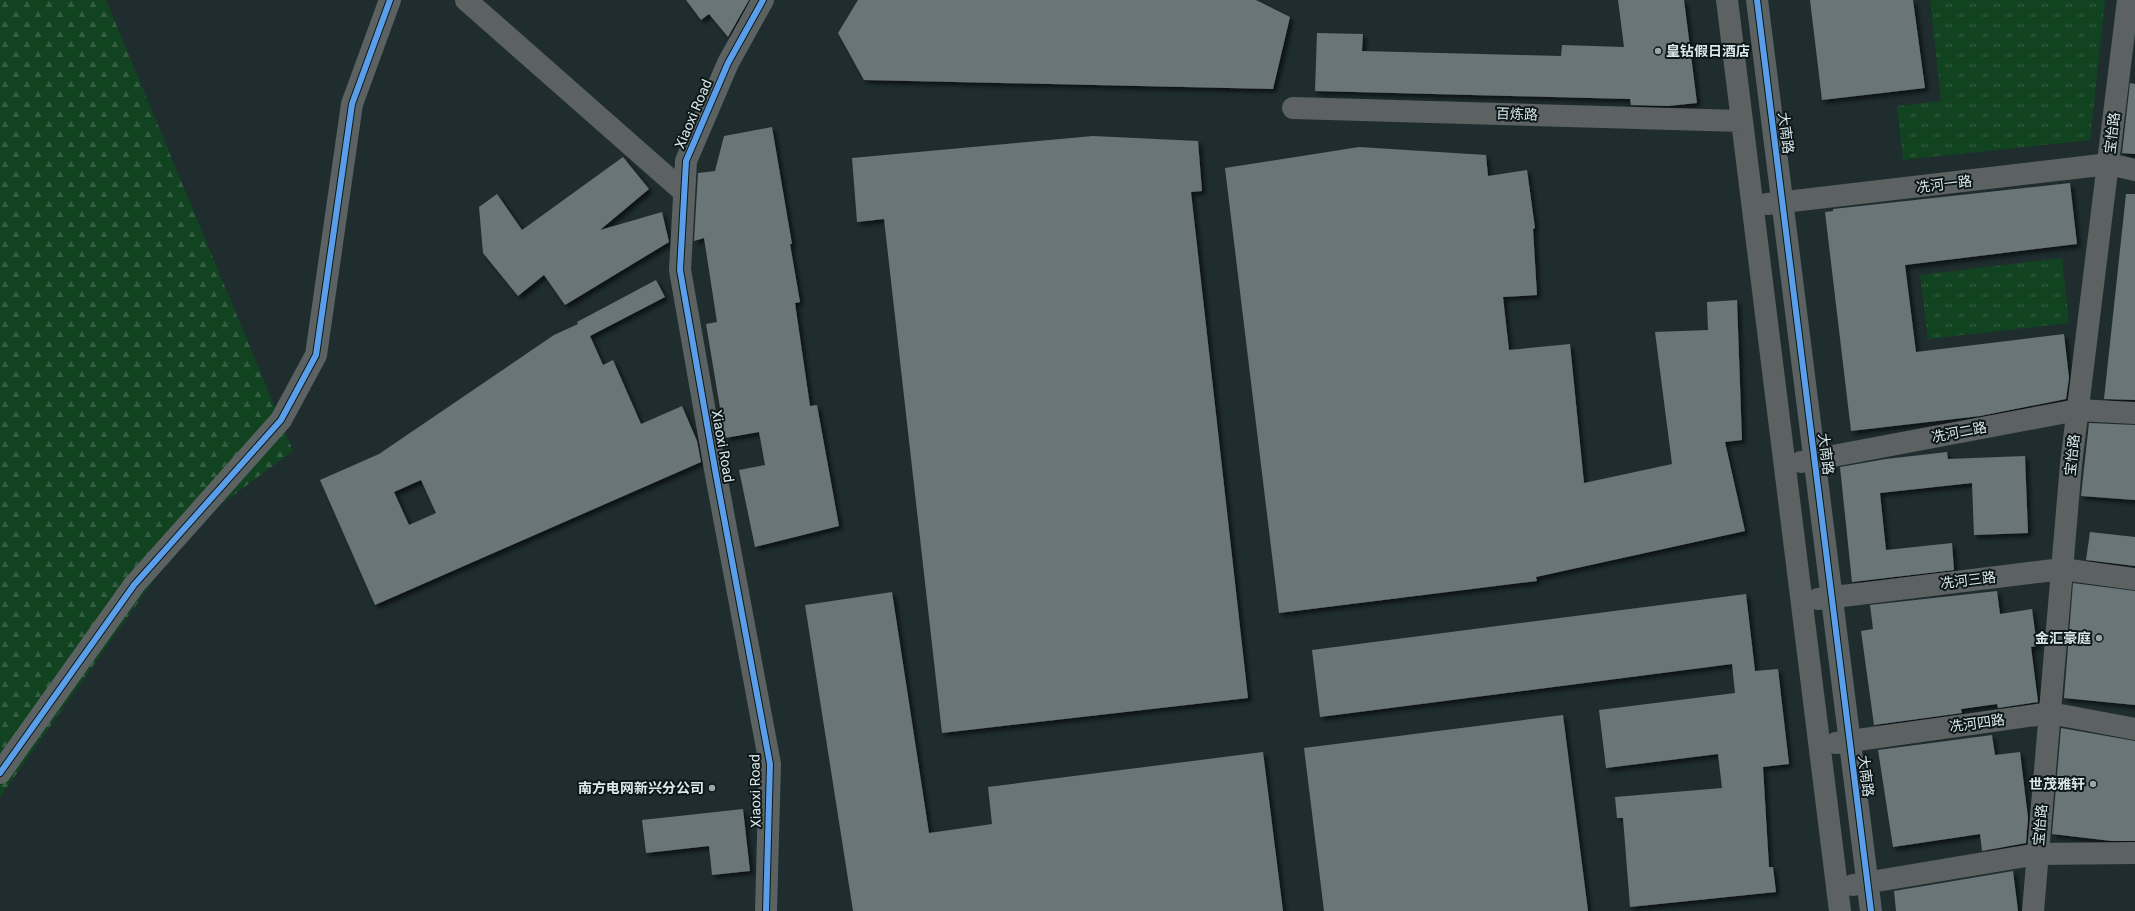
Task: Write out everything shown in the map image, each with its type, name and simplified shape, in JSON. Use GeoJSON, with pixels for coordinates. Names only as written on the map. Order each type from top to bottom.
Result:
{"type":"FeatureCollection","features":[{"type":"Feature","properties":{"kind":"street"},"geometry":{"type":"LineString","coordinates":[[0,773],[134,585],[281,420],[316,355],[352,104],[390,0]]}},
{"type":"Feature","properties":{"kind":"street"},"geometry":{"type":"LineString","coordinates":[[466,0],[684,192]]}},
{"type":"Feature","properties":{"kind":"street","name":"Xiaoxi Road"},"geometry":{"type":"LineString","coordinates":[[763,0],[728,63],[686,162],[680,270],[716,475],[770,764],[766,911]]}},
{"type":"Feature","properties":{"kind":"street"},"geometry":{"type":"LineString","coordinates":[[1726,0],[1752,206]]}},
{"type":"Feature","properties":{"kind":"street","name":"大南路"},"geometry":{"type":"LineString","coordinates":[[1757,0],[1871,911]]}},
{"type":"Feature","properties":{"kind":"street","name":"宝怡路"},"geometry":{"type":"LineString","coordinates":[[2033,911],[2077,410],[2128,0]]}},
{"type":"Feature","properties":{"kind":"street","name":"百炼路"},"geometry":{"type":"LineString","coordinates":[[1294,108],[1742,121]]}},
{"type":"Feature","properties":{"kind":"street","name":"冼河一路"},"geometry":{"type":"LineString","coordinates":[[1752,206],[2108,164],[2135,170]]}},
{"type":"Feature","properties":{"kind":"street"},"geometry":{"type":"LineString","coordinates":[[1752,206],[1751,199],[1840,911]]}},
{"type":"Feature","properties":{"kind":"street","name":"冼河二路"},"geometry":{"type":"LineString","coordinates":[[1784,465],[2077,410],[2135,413]]}},
{"type":"Feature","properties":{"kind":"street","name":"冼河三路"},"geometry":{"type":"LineString","coordinates":[[1801,601],[2062,569],[2135,579]]}},
{"type":"Feature","properties":{"kind":"street","name":"冼河四路"},"geometry":{"type":"LineString","coordinates":[[1819,745],[2050,712],[2135,729]]}},
{"type":"Feature","properties":{"kind":"street"},"geometry":{"type":"LineString","coordinates":[[1836,887],[2038,854],[2135,853]]}},
{"type":"Feature","properties":{"kind":"green space"},"geometry":{"type":"Polygon","coordinates":[[[0,0],[106,0],[293,451],[193,525],[0,797],[0,0]]]}},
{"type":"Feature","properties":{"kind":"green space"},"geometry":{"type":"Polygon","coordinates":[[[1930,0],[2105,0],[2090,140],[1903,160],[1897,106],[1941,101],[1930,0]]]}},
{"type":"Feature","properties":{"kind":"green space"},"geometry":{"type":"Polygon","coordinates":[[[2062,258],[2069,323],[1928,339],[1920,275],[2062,258]]]}},
{"type":"Feature","properties":{"kind":"building"},"geometry":{"type":"Polygon","coordinates":[[[686,0],[749,0],[728,37],[709,14],[701,20],[686,0]]]}},
{"type":"Feature","properties":{"kind":"building"},"geometry":{"type":"Polygon","coordinates":[[[858,0],[1256,0],[1290,17],[1273,89],[864,80],[838,33],[858,0]]]}},
{"type":"Feature","properties":{"kind":"building"},"geometry":{"type":"Polygon","coordinates":[[[1618,0],[1684,0],[1697,103],[1668,106],[1631,105],[1630,99],[1315,91],[1317,33],[1363,34],[1362,51],[1561,56],[1562,45],[1624,47],[1618,0]]]}},
{"type":"Feature","properties":{"kind":"building"},"geometry":{"type":"Polygon","coordinates":[[[1810,0],[1913,0],[1925,88],[1822,100],[1810,0]]]}},
{"type":"Feature","properties":{"kind":"building"},"geometry":{"type":"Polygon","coordinates":[[[2130,83],[2135,84],[2135,154],[2122,153],[2130,83]]]}},
{"type":"Feature","properties":{"kind":"building"},"geometry":{"type":"Polygon","coordinates":[[[772,127],[792,244],[790,244],[800,302],[795,303],[810,406],[817,405],[839,526],[755,547],[739,470],[765,465],[759,432],[725,438],[706,324],[717,322],[704,238],[694,241],[698,173],[715,171],[724,136],[772,127]]]}},
{"type":"Feature","properties":{"kind":"building"},"geometry":{"type":"Polygon","coordinates":[[[1093,136],[1198,141],[1202,191],[1191,192],[1248,698],[942,733],[884,219],[857,222],[852,158],[1093,136]]]}},
{"type":"Feature","properties":{"kind":"building"},"geometry":{"type":"Polygon","coordinates":[[[1359,147],[1486,155],[1488,176],[1527,170],[1535,228],[1533,229],[1537,295],[1503,297],[1509,350],[1570,344],[1584,483],[1672,464],[1655,332],[1708,330],[1707,302],[1737,300],[1742,440],[1725,442],[1745,531],[1536,577],[1537,581],[1279,613],[1225,168],[1359,147]]]}},
{"type":"Feature","properties":{"kind":"building"},"geometry":{"type":"Polygon","coordinates":[[[623,157],[649,189],[600,230],[662,212],[669,242],[565,305],[544,275],[518,296],[483,253],[479,207],[497,194],[522,230],[623,157]]]}},
{"type":"Feature","properties":{"kind":"building"},"geometry":{"type":"Polygon","coordinates":[[[2070,183],[2077,244],[1905,265],[1916,352],[2064,334],[2069,378],[2066,399],[1980,416],[1851,431],[1825,212],[1833,211],[1833,209],[2070,183]]]}},
{"type":"Feature","properties":{"kind":"building"},"geometry":{"type":"Polygon","coordinates":[[[2126,194],[2135,194],[2135,400],[2104,399],[2126,194]]]}},
{"type":"Feature","properties":{"kind":"building"},"geometry":{"type":"Polygon","coordinates":[[[656,280],[665,297],[590,336],[603,365],[613,360],[641,424],[682,406],[697,441],[701,462],[375,605],[320,480],[379,454],[554,335],[578,324],[577,322],[656,280]],[[421,480],[394,492],[409,525],[436,513],[421,480]]]}},
{"type":"Feature","properties":{"kind":"building"},"geometry":{"type":"Polygon","coordinates":[[[2089,423],[2135,425],[2135,500],[2081,496],[2089,423]]]}},
{"type":"Feature","properties":{"kind":"building"},"geometry":{"type":"Polygon","coordinates":[[[1947,452],[1948,459],[2025,456],[2028,533],[1974,535],[1972,483],[1880,493],[1886,550],[1952,543],[1954,570],[1852,582],[1840,467],[1886,459],[1947,452]]]}},
{"type":"Feature","properties":{"kind":"building"},"geometry":{"type":"Polygon","coordinates":[[[2090,532],[2135,537],[2135,566],[2086,560],[2090,532]]]}},
{"type":"Feature","properties":{"kind":"building","name":"金汇豪庭"},"geometry":{"type":"Polygon","coordinates":[[[2073,583],[2135,591],[2135,705],[2064,698],[2073,583]]]}},
{"type":"Feature","properties":{"kind":"building"},"geometry":{"type":"Polygon","coordinates":[[[1997,591],[2000,614],[2032,609],[2037,646],[2031,647],[2038,702],[1998,708],[1997,704],[1961,709],[1962,713],[1874,725],[1861,631],[1873,629],[1870,605],[1997,591]]]}},
{"type":"Feature","properties":{"kind":"building"},"geometry":{"type":"Polygon","coordinates":[[[892,592],[929,833],[992,824],[988,787],[1263,752],[1283,911],[853,911],[805,605],[892,592]]]}},
{"type":"Feature","properties":{"kind":"building"},"geometry":{"type":"Polygon","coordinates":[[[1746,594],[1755,671],[1778,669],[1789,764],[1763,767],[1769,867],[1773,867],[1776,892],[1630,907],[1623,818],[1617,818],[1615,797],[1722,788],[1718,754],[1606,768],[1599,710],[1735,693],[1732,664],[1320,717],[1312,650],[1746,594]]]}},
{"type":"Feature","properties":{"kind":"building"},"geometry":{"type":"Polygon","coordinates":[[[1563,715],[1588,911],[1324,911],[1304,748],[1563,715]]]}},
{"type":"Feature","properties":{"kind":"building","name":"世茂雅轩"},"geometry":{"type":"Polygon","coordinates":[[[2061,728],[2135,741],[2135,841],[2112,841],[2052,834],[2061,728]]]}},
{"type":"Feature","properties":{"kind":"building"},"geometry":{"type":"Polygon","coordinates":[[[1992,735],[1995,755],[2020,752],[2028,818],[2026,843],[1982,851],[1980,834],[1893,847],[1878,750],[1992,735]]]}},
{"type":"Feature","properties":{"kind":"building"},"geometry":{"type":"Polygon","coordinates":[[[743,809],[750,871],[712,875],[709,846],[646,853],[642,820],[743,809]]]}},
{"type":"Feature","properties":{"kind":"building"},"geometry":{"type":"Polygon","coordinates":[[[2013,871],[2018,911],[1896,911],[1894,891],[2013,871]]]}},
{"type":"Feature","properties":{"kind":"cycle path"},"geometry":{"type":"LineString","coordinates":[[0,773],[134,585],[281,420],[316,355],[352,104],[390,0]]}},
{"type":"Feature","properties":{"kind":"cycle path"},"geometry":{"type":"LineString","coordinates":[[763,0],[728,63],[686,161],[680,270],[716,475],[770,764],[766,911]]}},
{"type":"Feature","properties":{"kind":"cycle path"},"geometry":{"type":"LineString","coordinates":[[1757,0],[1871,911]]}},
{"type":"Feature","properties":{"kind":"place","name":"皇钻假日酒店"},"geometry":{"type":"Point","coordinates":[1658,51]}},
{"type":"Feature","properties":{"kind":"place","name":"金汇豪庭"},"geometry":{"type":"Point","coordinates":[2099,638]}},
{"type":"Feature","properties":{"kind":"place","name":"世茂雅轩"},"geometry":{"type":"Point","coordinates":[2093,784]}},
{"type":"Feature","properties":{"kind":"place","name":"南方电网新兴分公司"},"geometry":{"type":"Point","coordinates":[712,788]}}]}
